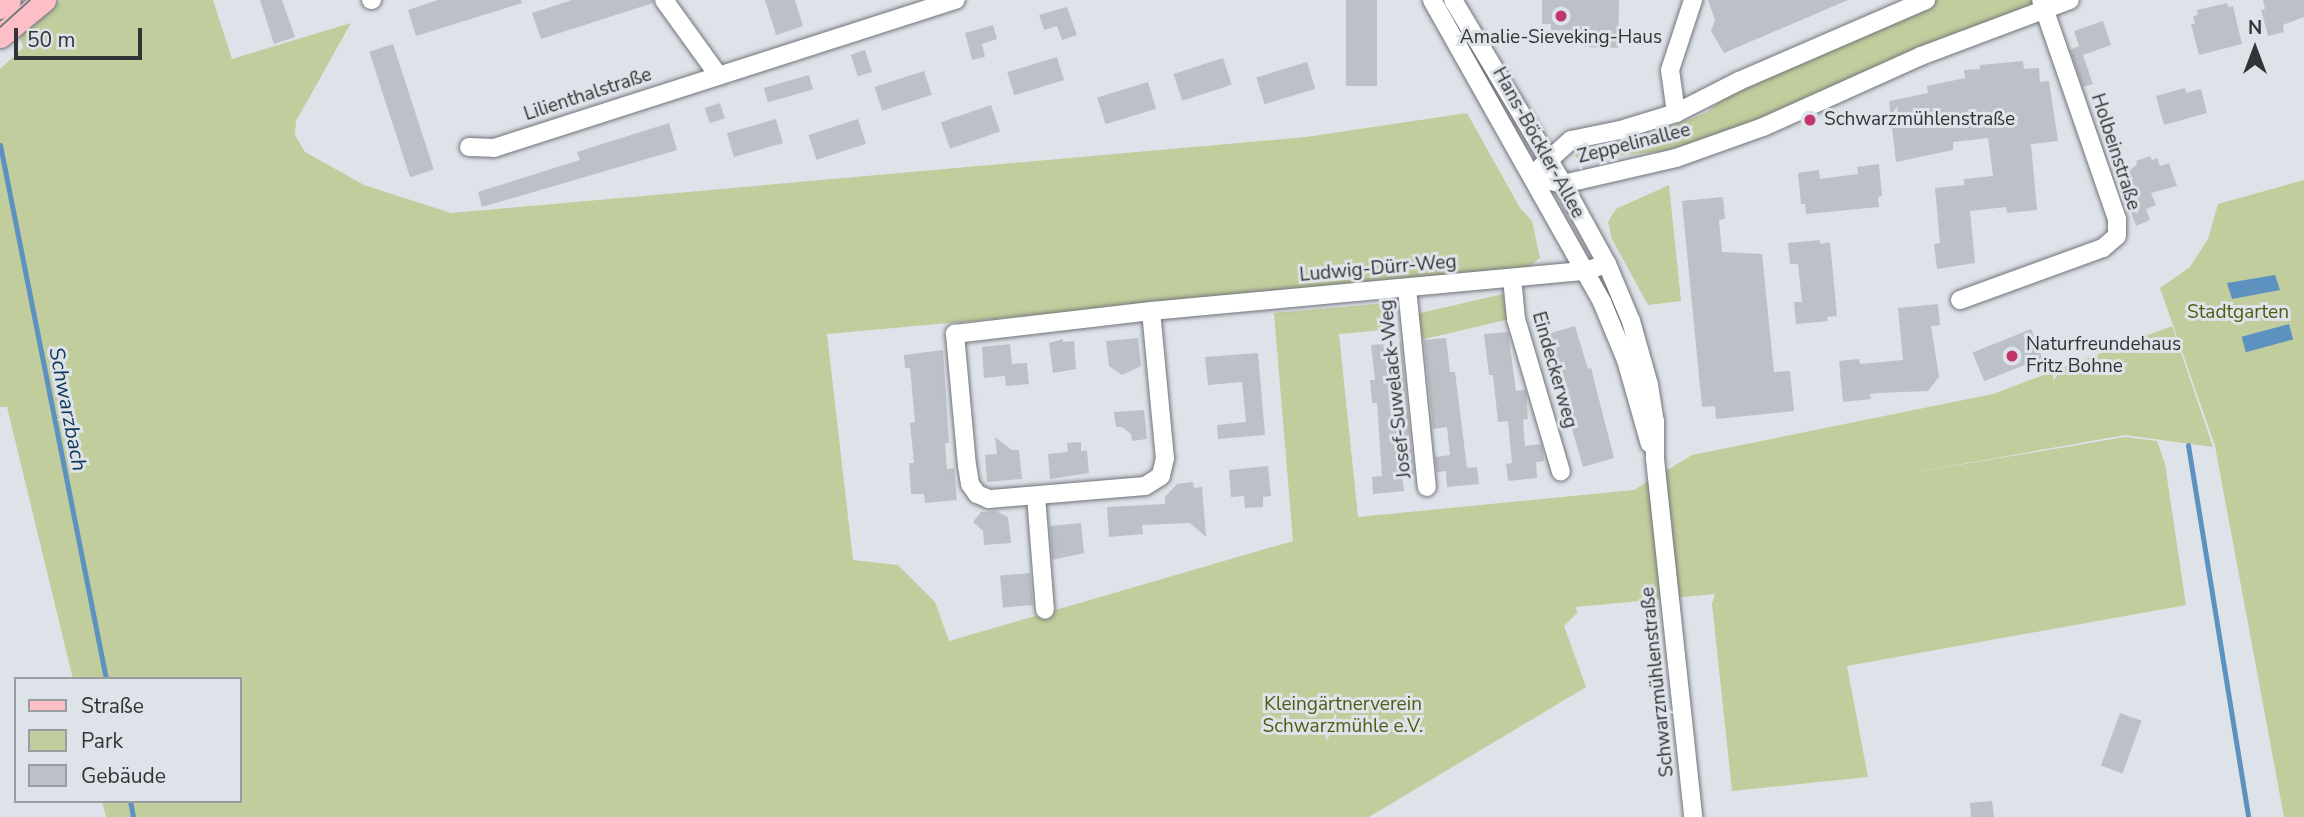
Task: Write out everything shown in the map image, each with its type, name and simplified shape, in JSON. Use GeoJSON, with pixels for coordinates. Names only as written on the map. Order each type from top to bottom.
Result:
{"type":"FeatureCollection","features":[{"type":"Feature","properties":{"kind":"main road"},"geometry":{"type":"LineString","coordinates":[[0,7],[9,0]]}},
{"type":"Feature","properties":{"kind":"main road"},"geometry":{"type":"LineString","coordinates":[[0,36],[44,0]]}},
{"type":"Feature","properties":{"kind":"street"},"geometry":{"type":"LineString","coordinates":[[664,0],[718,75]]}},
{"type":"Feature","properties":{"kind":"street","name":"Lilienthalstraße"},"geometry":{"type":"LineString","coordinates":[[469,147],[494,148],[956,0]]}},
{"type":"Feature","properties":{"kind":"street","name":"Hans-Böckler-Allee"},"geometry":{"type":"LineString","coordinates":[[1432,0],[1585,271]]}},
{"type":"Feature","properties":{"kind":"street","name":"Hans-Böckler-Allee"},"geometry":{"type":"LineString","coordinates":[[1453,0],[1549,158],[1607,264]]}},
{"type":"Feature","properties":{"kind":"street"},"geometry":{"type":"LineString","coordinates":[[1676,113],[1670,70],[1693,0]]}},
{"type":"Feature","properties":{"kind":"street","name":"Zeppelinallee"},"geometry":{"type":"LineString","coordinates":[[1926,0],[1739,81],[1676,113],[1620,130],[1571,140],[1549,158],[1533,177],[1563,184],[1676,158],[1763,127],[2042,4],[2070,0]]}},
{"type":"Feature","properties":{"kind":"street","name":"Holbeinstraße"},"geometry":{"type":"LineString","coordinates":[[1959,300],[2103,247],[2117,236],[2117,219],[2042,4]]}},
{"type":"Feature","properties":{"kind":"street","name":"Ludwig-Dürr-Weg"},"geometry":{"type":"LineString","coordinates":[[1152,311],[1165,458],[1161,476],[1145,486],[989,499],[977,494],[970,484],[955,334],[1152,311],[1585,271],[1607,264]]}},
{"type":"Feature","properties":{"kind":"street","name":"Schwarzmühlenstraße"},"geometry":{"type":"LineString","coordinates":[[1607,264],[1631,321],[1649,385],[1655,422],[1655,459],[1693,817]]}},
{"type":"Feature","properties":{"kind":"street","name":"Schwarzmühlenstraße"},"geometry":{"type":"LineString","coordinates":[[1585,271],[1616,331],[1655,459]]}},
{"type":"Feature","properties":{"kind":"street","name":"Eindeckerweg"},"geometry":{"type":"LineString","coordinates":[[1512,278],[1516,319],[1561,472]]}},
{"type":"Feature","properties":{"kind":"street","name":"Josef-Suwelack-Weg"},"geometry":{"type":"LineString","coordinates":[[1407,288],[1427,487]]}},
{"type":"Feature","properties":{"kind":"street"},"geometry":{"type":"LineString","coordinates":[[1036,496],[1045,610]]}},
{"type":"Feature","properties":{"kind":"green space","name":"Kleingärtnerverein Schwarzmühle e.V."},"geometry":{"type":"Polygon","coordinates":[[[61,0],[213,0],[232,59],[351,23],[296,121],[295,135],[305,152],[364,185],[451,213],[1306,137],[1467,113],[1520,208],[1532,221],[1540,258],[1527,268],[1513,272],[827,334],[853,560],[898,565],[935,602],[949,641],[1293,541],[1274,313],[1399,302],[1401,308],[1391,309],[1393,329],[1339,334],[1358,517],[1634,490],[1692,455],[1993,394],[2172,326],[2213,447],[2125,435],[1894,476],[2125,437],[2157,441],[2165,464],[2186,605],[1847,666],[1868,777],[1732,791],[1712,604],[1715,594],[1576,607],[1577,613],[1564,626],[1586,687],[1369,817],[106,817],[102,803],[242,803],[242,677],[73,677],[7,407],[0,407],[0,69],[23,48],[20,35],[61,0]]]}},
{"type":"Feature","properties":{"kind":"green space"},"geometry":{"type":"Polygon","coordinates":[[[1935,0],[2045,0],[1707,141],[1656,152],[1579,159],[1575,156],[1577,152],[1632,141],[1706,113],[1741,84],[1935,0]]]}},
{"type":"Feature","properties":{"kind":"green space","name":"Stadtgarten"},"geometry":{"type":"Polygon","coordinates":[[[2304,180],[2304,817],[2284,817],[2215,446],[2160,288],[2190,267],[2208,239],[2218,204],[2304,180]]]}},
{"type":"Feature","properties":{"kind":"green space"},"geometry":{"type":"Polygon","coordinates":[[[1669,185],[1681,301],[1648,305],[1612,239],[1608,222],[1616,209],[1669,185]]]}},
{"type":"Feature","properties":{"kind":"green space"},"geometry":{"type":"Polygon","coordinates":[[[1503,294],[1509,319],[1423,339],[1417,314],[1503,294]]]}},
{"type":"Feature","properties":{"kind":"water"},"geometry":{"type":"Polygon","coordinates":[[[2275,275],[2280,290],[2232,299],[2227,283],[2275,275]]]}},
{"type":"Feature","properties":{"kind":"water"},"geometry":{"type":"Polygon","coordinates":[[[2289,324],[2293,339],[2246,352],[2242,337],[2289,324]]]}},
{"type":"Feature","properties":{"kind":"building"},"geometry":{"type":"Polygon","coordinates":[[[260,0],[282,0],[295,37],[274,44],[260,0]]]}},
{"type":"Feature","properties":{"kind":"building"},"geometry":{"type":"Polygon","coordinates":[[[438,0],[521,0],[522,3],[416,36],[408,10],[438,0]]]}},
{"type":"Feature","properties":{"kind":"building"},"geometry":{"type":"Polygon","coordinates":[[[572,0],[653,0],[653,3],[541,39],[532,13],[572,0]]]}},
{"type":"Feature","properties":{"kind":"building"},"geometry":{"type":"Polygon","coordinates":[[[765,0],[795,0],[803,26],[776,35],[765,0]]]}},
{"type":"Feature","properties":{"kind":"building"},"geometry":{"type":"Polygon","coordinates":[[[1346,0],[1377,0],[1377,86],[1346,86],[1346,0]]]}},
{"type":"Feature","properties":{"kind":"building"},"geometry":{"type":"Polygon","coordinates":[[[1542,0],[1619,0],[1618,48],[1589,47],[1590,33],[1551,31],[1551,24],[1542,24],[1542,0]]]}},
{"type":"Feature","properties":{"kind":"building"},"geometry":{"type":"Polygon","coordinates":[[[1708,0],[1848,0],[1724,53],[1711,31],[1715,20],[1708,0]]]}},
{"type":"Feature","properties":{"kind":"building"},"geometry":{"type":"Polygon","coordinates":[[[2263,0],[2304,0],[2304,17],[2283,25],[2284,32],[2268,36],[2261,10],[2265,9],[2263,0]]]}},
{"type":"Feature","properties":{"kind":"building"},"geometry":{"type":"Polygon","coordinates":[[[2227,3],[2228,7],[2233,6],[2242,44],[2199,55],[2191,24],[2195,24],[2193,16],[2198,15],[2197,10],[2227,3]]]}},
{"type":"Feature","properties":{"kind":"building"},"geometry":{"type":"Polygon","coordinates":[[[1067,7],[1077,35],[1062,40],[1057,26],[1044,30],[1039,15],[1067,7]]]}},
{"type":"Feature","properties":{"kind":"building"},"geometry":{"type":"Polygon","coordinates":[[[2103,21],[2111,45],[2083,55],[2093,84],[2083,87],[2070,50],[2079,46],[2074,31],[2103,21]]]}},
{"type":"Feature","properties":{"kind":"building"},"geometry":{"type":"Polygon","coordinates":[[[993,25],[997,39],[982,44],[985,57],[972,60],[965,33],[993,25]]]}},
{"type":"Feature","properties":{"kind":"building"},"geometry":{"type":"Polygon","coordinates":[[[393,44],[434,170],[410,177],[369,52],[393,44]]]}},
{"type":"Feature","properties":{"kind":"building"},"geometry":{"type":"Polygon","coordinates":[[[865,50],[872,72],[858,77],[851,55],[865,50]]]}},
{"type":"Feature","properties":{"kind":"building"},"geometry":{"type":"Polygon","coordinates":[[[1057,57],[1064,80],[1014,95],[1007,72],[1057,57]]]}},
{"type":"Feature","properties":{"kind":"building"},"geometry":{"type":"Polygon","coordinates":[[[1223,58],[1232,85],[1182,101],[1174,74],[1223,58]]]}},
{"type":"Feature","properties":{"kind":"building"},"geometry":{"type":"Polygon","coordinates":[[[2023,61],[2024,69],[2039,68],[2040,82],[2049,81],[2058,141],[2031,144],[2037,210],[2007,213],[2006,207],[1970,211],[1975,263],[1937,269],[1934,244],[1940,243],[1935,188],[1964,185],[1964,179],[1993,176],[1988,138],[1953,142],[1953,150],[1896,162],[1889,101],[1928,93],[1927,86],[1965,78],[1964,70],[1980,69],[1980,65],[2023,61]]]}},
{"type":"Feature","properties":{"kind":"building"},"geometry":{"type":"Polygon","coordinates":[[[1307,62],[1315,89],[1265,104],[1256,77],[1307,62]]]}},
{"type":"Feature","properties":{"kind":"building"},"geometry":{"type":"Polygon","coordinates":[[[924,71],[932,95],[882,111],[875,87],[924,71]]]}},
{"type":"Feature","properties":{"kind":"building"},"geometry":{"type":"Polygon","coordinates":[[[809,75],[813,89],[768,102],[764,88],[809,75]]]}},
{"type":"Feature","properties":{"kind":"building"},"geometry":{"type":"Polygon","coordinates":[[[1148,82],[1156,109],[1106,124],[1097,97],[1148,82]]]}},
{"type":"Feature","properties":{"kind":"building"},"geometry":{"type":"Polygon","coordinates":[[[2185,88],[2186,93],[2201,89],[2207,113],[2164,125],[2156,96],[2185,88]]]}},
{"type":"Feature","properties":{"kind":"building"},"geometry":{"type":"Polygon","coordinates":[[[720,103],[725,118],[710,123],[705,108],[720,103]]]}},
{"type":"Feature","properties":{"kind":"building"},"geometry":{"type":"Polygon","coordinates":[[[991,105],[1000,131],[950,149],[941,122],[991,105]]]}},
{"type":"Feature","properties":{"kind":"building"},"geometry":{"type":"Polygon","coordinates":[[[776,119],[783,143],[734,157],[727,133],[776,119]]]}},
{"type":"Feature","properties":{"kind":"building"},"geometry":{"type":"Polygon","coordinates":[[[858,119],[866,144],[817,160],[809,135],[858,119]]]}},
{"type":"Feature","properties":{"kind":"building"},"geometry":{"type":"Polygon","coordinates":[[[669,123],[677,150],[482,207],[478,192],[580,160],[577,152],[669,123]]]}},
{"type":"Feature","properties":{"kind":"building"},"geometry":{"type":"Polygon","coordinates":[[[2150,156],[2152,160],[2157,158],[2160,166],[2169,163],[2177,186],[2151,193],[2156,205],[2146,209],[2150,220],[2136,226],[2124,193],[2134,189],[2127,171],[2137,165],[2136,161],[2150,156]]]}},
{"type":"Feature","properties":{"kind":"building"},"geometry":{"type":"Polygon","coordinates":[[[1879,164],[1882,196],[1878,197],[1879,207],[1806,214],[1805,204],[1801,204],[1798,173],[1819,170],[1820,179],[1858,174],[1857,167],[1879,164]]]}},
{"type":"Feature","properties":{"kind":"building"},"geometry":{"type":"Polygon","coordinates":[[[1723,197],[1725,219],[1719,220],[1722,252],[1762,254],[1774,372],[1790,371],[1794,411],[1716,419],[1715,406],[1702,407],[1682,201],[1723,197]]]}},
{"type":"Feature","properties":{"kind":"building"},"geometry":{"type":"Polygon","coordinates":[[[1820,240],[1820,244],[1830,242],[1837,316],[1827,317],[1828,321],[1796,324],[1794,302],[1802,302],[1798,264],[1790,264],[1788,243],[1820,240]]]}},
{"type":"Feature","properties":{"kind":"building"},"geometry":{"type":"Polygon","coordinates":[[[1938,304],[1940,325],[1931,326],[1939,377],[1928,391],[1870,394],[1871,399],[1843,402],[1839,361],[1859,359],[1860,364],[1903,360],[1898,308],[1938,304]]]}},
{"type":"Feature","properties":{"kind":"building"},"geometry":{"type":"Polygon","coordinates":[[[1575,326],[1588,369],[1591,368],[1614,458],[1583,467],[1570,422],[1574,421],[1544,335],[1575,326]]]}},
{"type":"Feature","properties":{"kind":"building"},"geometry":{"type":"Polygon","coordinates":[[[2031,329],[2043,358],[1984,381],[1973,353],[2031,329]]]}},
{"type":"Feature","properties":{"kind":"building"},"geometry":{"type":"Polygon","coordinates":[[[1508,332],[1516,391],[1525,390],[1526,393],[1528,419],[1523,420],[1525,446],[1541,444],[1544,461],[1536,462],[1537,478],[1508,481],[1506,464],[1512,463],[1508,421],[1498,422],[1493,375],[1489,375],[1484,334],[1508,332]]]}},
{"type":"Feature","properties":{"kind":"building"},"geometry":{"type":"Polygon","coordinates":[[[1138,338],[1141,366],[1122,375],[1109,366],[1106,341],[1138,338]]]}},
{"type":"Feature","properties":{"kind":"building"},"geometry":{"type":"Polygon","coordinates":[[[1446,338],[1450,372],[1455,372],[1467,468],[1477,467],[1479,484],[1447,487],[1446,471],[1437,472],[1435,457],[1450,455],[1447,427],[1433,429],[1424,340],[1446,338]]]}},
{"type":"Feature","properties":{"kind":"building"},"geometry":{"type":"Polygon","coordinates":[[[1063,339],[1063,342],[1074,341],[1076,369],[1053,373],[1049,343],[1063,339]]]}},
{"type":"Feature","properties":{"kind":"building"},"geometry":{"type":"Polygon","coordinates":[[[1401,342],[1414,474],[1402,475],[1404,491],[1373,494],[1372,477],[1382,476],[1377,403],[1372,403],[1370,380],[1375,380],[1371,345],[1401,342]]]}},
{"type":"Feature","properties":{"kind":"building"},"geometry":{"type":"Polygon","coordinates":[[[1010,344],[1012,364],[1027,363],[1029,384],[1006,386],[1005,376],[984,378],[982,347],[1010,344]]]}},
{"type":"Feature","properties":{"kind":"building"},"geometry":{"type":"Polygon","coordinates":[[[943,350],[949,443],[945,443],[947,469],[954,468],[957,500],[925,503],[924,494],[911,494],[909,463],[914,463],[910,423],[915,422],[910,368],[905,368],[904,355],[943,350]]]}},
{"type":"Feature","properties":{"kind":"building"},"geometry":{"type":"Polygon","coordinates":[[[1258,353],[1265,435],[1218,439],[1217,425],[1246,422],[1242,382],[1208,385],[1205,357],[1258,353]]]}},
{"type":"Feature","properties":{"kind":"building"},"geometry":{"type":"Polygon","coordinates":[[[1144,410],[1147,439],[1132,441],[1131,434],[1122,427],[1116,427],[1114,412],[1144,410]]]}},
{"type":"Feature","properties":{"kind":"building"},"geometry":{"type":"Polygon","coordinates":[[[995,437],[1012,450],[1019,450],[1022,479],[987,482],[985,455],[997,454],[995,437]]]}},
{"type":"Feature","properties":{"kind":"building"},"geometry":{"type":"Polygon","coordinates":[[[1081,442],[1081,451],[1087,450],[1089,473],[1050,479],[1048,454],[1068,452],[1067,443],[1081,442]]]}},
{"type":"Feature","properties":{"kind":"building"},"geometry":{"type":"Polygon","coordinates":[[[1268,466],[1271,496],[1263,497],[1263,507],[1245,508],[1244,496],[1231,497],[1229,470],[1268,466]]]}},
{"type":"Feature","properties":{"kind":"building"},"geometry":{"type":"Polygon","coordinates":[[[1193,482],[1194,488],[1202,487],[1206,537],[1190,523],[1142,525],[1143,534],[1109,537],[1107,507],[1165,504],[1165,497],[1177,484],[1193,482]]]}},
{"type":"Feature","properties":{"kind":"building"},"geometry":{"type":"Polygon","coordinates":[[[996,511],[1008,517],[1011,543],[984,545],[983,531],[973,522],[981,512],[996,511]]]}},
{"type":"Feature","properties":{"kind":"building"},"geometry":{"type":"Polygon","coordinates":[[[1081,523],[1084,553],[1052,560],[1050,526],[1081,523]]]}},
{"type":"Feature","properties":{"kind":"building"},"geometry":{"type":"Polygon","coordinates":[[[1030,573],[1033,605],[1003,607],[1000,576],[1030,573]]]}},
{"type":"Feature","properties":{"kind":"building"},"geometry":{"type":"Polygon","coordinates":[[[2120,713],[2142,721],[2122,773],[2101,766],[2120,713]]]}},
{"type":"Feature","properties":{"kind":"building"},"geometry":{"type":"Polygon","coordinates":[[[1992,801],[1994,817],[1971,817],[1970,803],[1992,801]]]}},
{"type":"Feature","properties":{"kind":"waterway","name":"Schwarzbach"},"geometry":{"type":"LineString","coordinates":[[0,145],[106,677]]}},
{"type":"Feature","properties":{"kind":"waterway"},"geometry":{"type":"LineString","coordinates":[[2188,445],[2248,817]]}},
{"type":"Feature","properties":{"kind":"waterway","name":"Schwarzbach"},"geometry":{"type":"LineString","coordinates":[[130,803],[133,817]]}},
{"type":"Feature","properties":{"kind":"tram line"},"geometry":{"type":"LineString","coordinates":[[0,27],[30,0]]}},
{"type":"Feature","properties":{"kind":"place","name":"Amalie-Sieveking-Haus"},"geometry":{"type":"Point","coordinates":[1561,16]}},
{"type":"Feature","properties":{"kind":"place","name":"Schwarzmühlenstraße"},"geometry":{"type":"Point","coordinates":[1810,120]}},
{"type":"Feature","properties":{"kind":"place","name":"Naturfreundehaus Fritz Bohne"},"geometry":{"type":"Point","coordinates":[2012,356]}}]}
